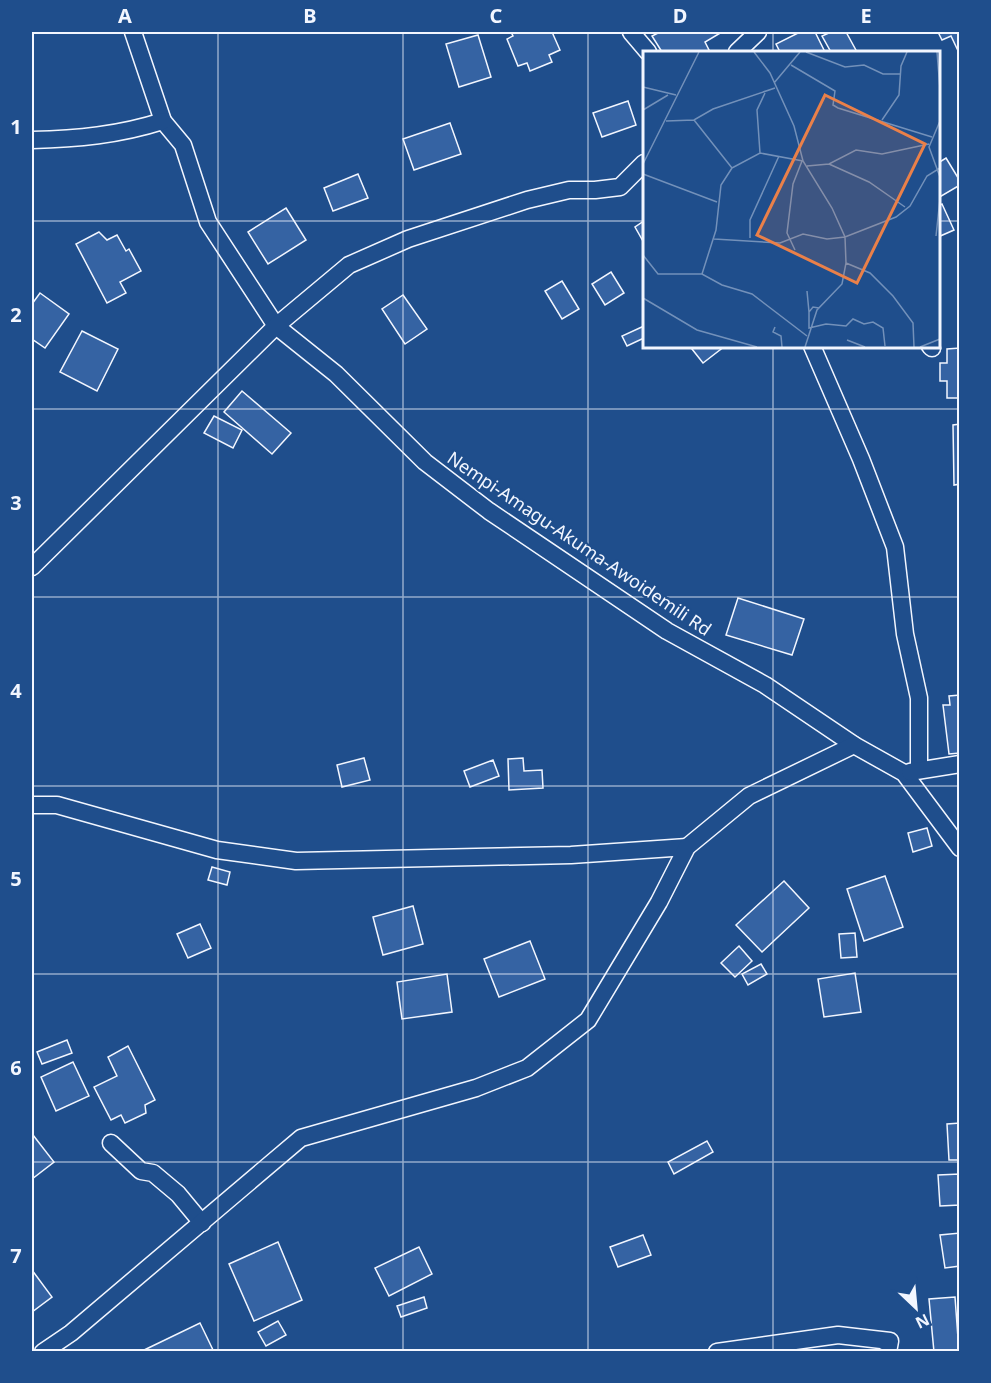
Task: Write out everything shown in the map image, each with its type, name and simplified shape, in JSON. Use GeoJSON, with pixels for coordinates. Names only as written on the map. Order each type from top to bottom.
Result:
{"type":"FeatureCollection","features":[{"type":"Feature","properties":{"kind":"street","name":"Nempi-Amagu-Akuma-Awoidemili Rd"},"geometry":{"type":"LineString","coordinates":[[133,32],[163,121],[183,145],[208,222],[276,326],[336,374],[425,462],[489,511],[667,631],[765,686],[854,745],[911,772],[960,848]]}},
{"type":"Feature","properties":{"kind":"street"},"geometry":{"type":"LineString","coordinates":[[631,32],[647,51]]}},
{"type":"Feature","properties":{"kind":"street"},"geometry":{"type":"LineString","coordinates":[[738,51],[758,32]]}},
{"type":"Feature","properties":{"kind":"street"},"geometry":{"type":"LineString","coordinates":[[32,140],[75,139],[124,133],[163,121]]}},
{"type":"Feature","properties":{"kind":"street"},"geometry":{"type":"LineString","coordinates":[[32,567],[276,326],[349,266],[408,239],[527,200],[569,189],[594,190],[620,187],[643,166]]}},
{"type":"Feature","properties":{"kind":"street"},"geometry":{"type":"LineString","coordinates":[[813,348],[861,459],[895,547],[905,634],[919,698],[911,772],[960,765]]}},
{"type":"Feature","properties":{"kind":"street"},"geometry":{"type":"LineString","coordinates":[[43,1352],[71,1333],[301,1138],[476,1088],[527,1068],[588,1020],[659,902],[687,847],[749,796],[854,745]]}},
{"type":"Feature","properties":{"kind":"street"},"geometry":{"type":"LineString","coordinates":[[32,805],[57,805],[217,850],[296,861],[571,855],[687,847]]}},
{"type":"Feature","properties":{"kind":"street"},"geometry":{"type":"LineString","coordinates":[[111,1143],[141,1171],[153,1173],[178,1194],[202,1222]]}},
{"type":"Feature","properties":{"kind":"street"},"geometry":{"type":"LineString","coordinates":[[717,1352],[838,1335],[890,1341],[888,1352]]}},
{"type":"Feature","properties":{"kind":"building"},"geometry":{"type":"Polygon","coordinates":[[[511,32],[552,32],[560,50],[549,55],[552,62],[530,71],[527,63],[518,66],[507,39],[513,36],[511,32]]]}},
{"type":"Feature","properties":{"kind":"building"},"geometry":{"type":"Polygon","coordinates":[[[660,32],[722,32],[705,42],[709,50],[707,51],[661,51],[652,36],[660,32]]]}},
{"type":"Feature","properties":{"kind":"building"},"geometry":{"type":"Polygon","coordinates":[[[800,32],[815,32],[824,51],[780,51],[776,44],[800,32]]]}},
{"type":"Feature","properties":{"kind":"building"},"geometry":{"type":"Polygon","coordinates":[[[831,32],[846,32],[856,51],[830,51],[822,36],[831,32]]]}},
{"type":"Feature","properties":{"kind":"building"},"geometry":{"type":"Polygon","coordinates":[[[938,32],[960,32],[960,55],[951,36],[942,40],[938,32]]]}},
{"type":"Feature","properties":{"kind":"building"},"geometry":{"type":"Polygon","coordinates":[[[478,35],[491,77],[459,87],[446,44],[478,35]]]}},
{"type":"Feature","properties":{"kind":"building"},"geometry":{"type":"Polygon","coordinates":[[[628,101],[636,125],[602,137],[593,113],[628,101]]]}},
{"type":"Feature","properties":{"kind":"building"},"geometry":{"type":"Polygon","coordinates":[[[450,123],[461,154],[414,170],[403,139],[450,123]]]}},
{"type":"Feature","properties":{"kind":"building"},"geometry":{"type":"Polygon","coordinates":[[[946,158],[960,181],[960,185],[940,197],[940,162],[946,158]]]}},
{"type":"Feature","properties":{"kind":"building"},"geometry":{"type":"Polygon","coordinates":[[[358,174],[368,198],[333,211],[324,188],[358,174]]]}},
{"type":"Feature","properties":{"kind":"building"},"geometry":{"type":"Polygon","coordinates":[[[942,204],[954,230],[940,236],[940,205],[942,204]]]}},
{"type":"Feature","properties":{"kind":"building"},"geometry":{"type":"Polygon","coordinates":[[[286,208],[306,240],[268,264],[248,232],[286,208]]]}},
{"type":"Feature","properties":{"kind":"building"},"geometry":{"type":"Polygon","coordinates":[[[643,222],[643,241],[635,227],[643,222]]]}},
{"type":"Feature","properties":{"kind":"building"},"geometry":{"type":"Polygon","coordinates":[[[99,232],[107,240],[117,235],[126,251],[129,249],[141,271],[120,282],[126,293],[107,303],[76,244],[99,232]]]}},
{"type":"Feature","properties":{"kind":"building"},"geometry":{"type":"Polygon","coordinates":[[[611,272],[624,293],[605,305],[592,284],[611,272]]]}},
{"type":"Feature","properties":{"kind":"building"},"geometry":{"type":"Polygon","coordinates":[[[562,281],[579,309],[562,319],[545,291],[562,281]]]}},
{"type":"Feature","properties":{"kind":"building"},"geometry":{"type":"Polygon","coordinates":[[[40,293],[69,314],[45,348],[32,339],[32,304],[40,293]]]}},
{"type":"Feature","properties":{"kind":"building"},"geometry":{"type":"Polygon","coordinates":[[[403,295],[427,329],[405,344],[382,309],[403,295]]]}},
{"type":"Feature","properties":{"kind":"building"},"geometry":{"type":"Polygon","coordinates":[[[643,326],[643,338],[627,346],[622,336],[643,326]]]}},
{"type":"Feature","properties":{"kind":"building"},"geometry":{"type":"Polygon","coordinates":[[[82,331],[118,349],[97,391],[60,372],[82,331]]]}},
{"type":"Feature","properties":{"kind":"building"},"geometry":{"type":"Polygon","coordinates":[[[693,348],[722,348],[703,363],[693,348]]]}},
{"type":"Feature","properties":{"kind":"building"},"geometry":{"type":"Polygon","coordinates":[[[960,348],[960,398],[947,398],[947,381],[940,381],[940,363],[947,363],[947,349],[960,348]]]}},
{"type":"Feature","properties":{"kind":"building"},"geometry":{"type":"Polygon","coordinates":[[[242,391],[291,433],[272,454],[224,412],[242,391]]]}},
{"type":"Feature","properties":{"kind":"building"},"geometry":{"type":"Polygon","coordinates":[[[214,416],[242,430],[233,448],[204,433],[214,416]]]}},
{"type":"Feature","properties":{"kind":"building"},"geometry":{"type":"Polygon","coordinates":[[[960,424],[960,484],[954,485],[953,425],[960,424]]]}},
{"type":"Feature","properties":{"kind":"building"},"geometry":{"type":"Polygon","coordinates":[[[738,598],[804,619],[792,655],[726,635],[738,598]]]}},
{"type":"Feature","properties":{"kind":"building"},"geometry":{"type":"Polygon","coordinates":[[[960,695],[960,753],[949,754],[943,705],[950,705],[949,696],[960,695]]]}},
{"type":"Feature","properties":{"kind":"building"},"geometry":{"type":"Polygon","coordinates":[[[364,758],[370,780],[342,787],[337,765],[364,758]]]}},
{"type":"Feature","properties":{"kind":"building"},"geometry":{"type":"Polygon","coordinates":[[[523,758],[524,771],[542,770],[543,788],[509,790],[508,759],[523,758]]]}},
{"type":"Feature","properties":{"kind":"building"},"geometry":{"type":"Polygon","coordinates":[[[493,760],[499,776],[470,787],[464,771],[493,760]]]}},
{"type":"Feature","properties":{"kind":"building"},"geometry":{"type":"Polygon","coordinates":[[[927,828],[932,846],[913,852],[908,833],[927,828]]]}},
{"type":"Feature","properties":{"kind":"building"},"geometry":{"type":"Polygon","coordinates":[[[212,867],[230,872],[227,885],[208,880],[212,867]]]}},
{"type":"Feature","properties":{"kind":"building"},"geometry":{"type":"Polygon","coordinates":[[[885,876],[903,927],[864,941],[847,889],[885,876]]]}},
{"type":"Feature","properties":{"kind":"building"},"geometry":{"type":"Polygon","coordinates":[[[784,881],[809,908],[762,952],[736,925],[784,881]]]}},
{"type":"Feature","properties":{"kind":"building"},"geometry":{"type":"Polygon","coordinates":[[[413,906],[423,944],[383,955],[373,917],[413,906]]]}},
{"type":"Feature","properties":{"kind":"building"},"geometry":{"type":"Polygon","coordinates":[[[200,924],[211,948],[188,958],[177,934],[200,924]]]}},
{"type":"Feature","properties":{"kind":"building"},"geometry":{"type":"Polygon","coordinates":[[[855,933],[857,957],[841,958],[839,934],[855,933]]]}},
{"type":"Feature","properties":{"kind":"building"},"geometry":{"type":"Polygon","coordinates":[[[530,941],[545,979],[499,997],[484,959],[530,941]]]}},
{"type":"Feature","properties":{"kind":"building"},"geometry":{"type":"Polygon","coordinates":[[[739,946],[752,961],[735,977],[721,963],[739,946]]]}},
{"type":"Feature","properties":{"kind":"building"},"geometry":{"type":"Polygon","coordinates":[[[761,964],[767,974],[748,985],[742,974],[761,964]]]}},
{"type":"Feature","properties":{"kind":"building"},"geometry":{"type":"Polygon","coordinates":[[[855,973],[861,1012],[824,1017],[818,979],[855,973]]]}},
{"type":"Feature","properties":{"kind":"building"},"geometry":{"type":"Polygon","coordinates":[[[447,974],[452,1012],[402,1019],[397,982],[447,974]]]}},
{"type":"Feature","properties":{"kind":"building"},"geometry":{"type":"Polygon","coordinates":[[[67,1040],[72,1053],[42,1064],[37,1052],[67,1040]]]}},
{"type":"Feature","properties":{"kind":"building"},"geometry":{"type":"Polygon","coordinates":[[[128,1046],[155,1100],[145,1105],[146,1113],[125,1123],[121,1115],[111,1120],[94,1087],[117,1076],[108,1057],[128,1046]]]}},
{"type":"Feature","properties":{"kind":"building"},"geometry":{"type":"Polygon","coordinates":[[[73,1062],[89,1096],[56,1111],[41,1077],[73,1062]]]}},
{"type":"Feature","properties":{"kind":"building"},"geometry":{"type":"Polygon","coordinates":[[[960,1123],[960,1160],[949,1160],[947,1124],[960,1123]]]}},
{"type":"Feature","properties":{"kind":"building"},"geometry":{"type":"Polygon","coordinates":[[[32,1136],[54,1162],[32,1179],[32,1136]]]}},
{"type":"Feature","properties":{"kind":"building"},"geometry":{"type":"Polygon","coordinates":[[[707,1141],[713,1152],[674,1174],[668,1162],[707,1141]]]}},
{"type":"Feature","properties":{"kind":"building"},"geometry":{"type":"Polygon","coordinates":[[[960,1174],[960,1205],[940,1206],[938,1175],[960,1174]]]}},
{"type":"Feature","properties":{"kind":"building"},"geometry":{"type":"Polygon","coordinates":[[[960,1233],[960,1266],[945,1268],[940,1235],[960,1233]]]}},
{"type":"Feature","properties":{"kind":"building"},"geometry":{"type":"Polygon","coordinates":[[[643,1235],[651,1255],[618,1267],[610,1247],[643,1235]]]}},
{"type":"Feature","properties":{"kind":"building"},"geometry":{"type":"Polygon","coordinates":[[[278,1242],[302,1300],[254,1321],[229,1264],[278,1242]]]}},
{"type":"Feature","properties":{"kind":"building"},"geometry":{"type":"Polygon","coordinates":[[[419,1247],[432,1274],[389,1296],[375,1268],[419,1247]]]}},
{"type":"Feature","properties":{"kind":"building"},"geometry":{"type":"Polygon","coordinates":[[[32,1270],[52,1297],[32,1312],[32,1270]]]}},
{"type":"Feature","properties":{"kind":"building"},"geometry":{"type":"Polygon","coordinates":[[[424,1297],[427,1308],[401,1317],[397,1306],[424,1297]]]}},
{"type":"Feature","properties":{"kind":"building"},"geometry":{"type":"Polygon","coordinates":[[[955,1297],[959,1352],[934,1352],[929,1299],[955,1297]]]}},
{"type":"Feature","properties":{"kind":"building"},"geometry":{"type":"Polygon","coordinates":[[[278,1321],[286,1335],[266,1346],[258,1332],[278,1321]]]}},
{"type":"Feature","properties":{"kind":"building"},"geometry":{"type":"Polygon","coordinates":[[[200,1323],[214,1352],[140,1352],[200,1323]]]}}]}
